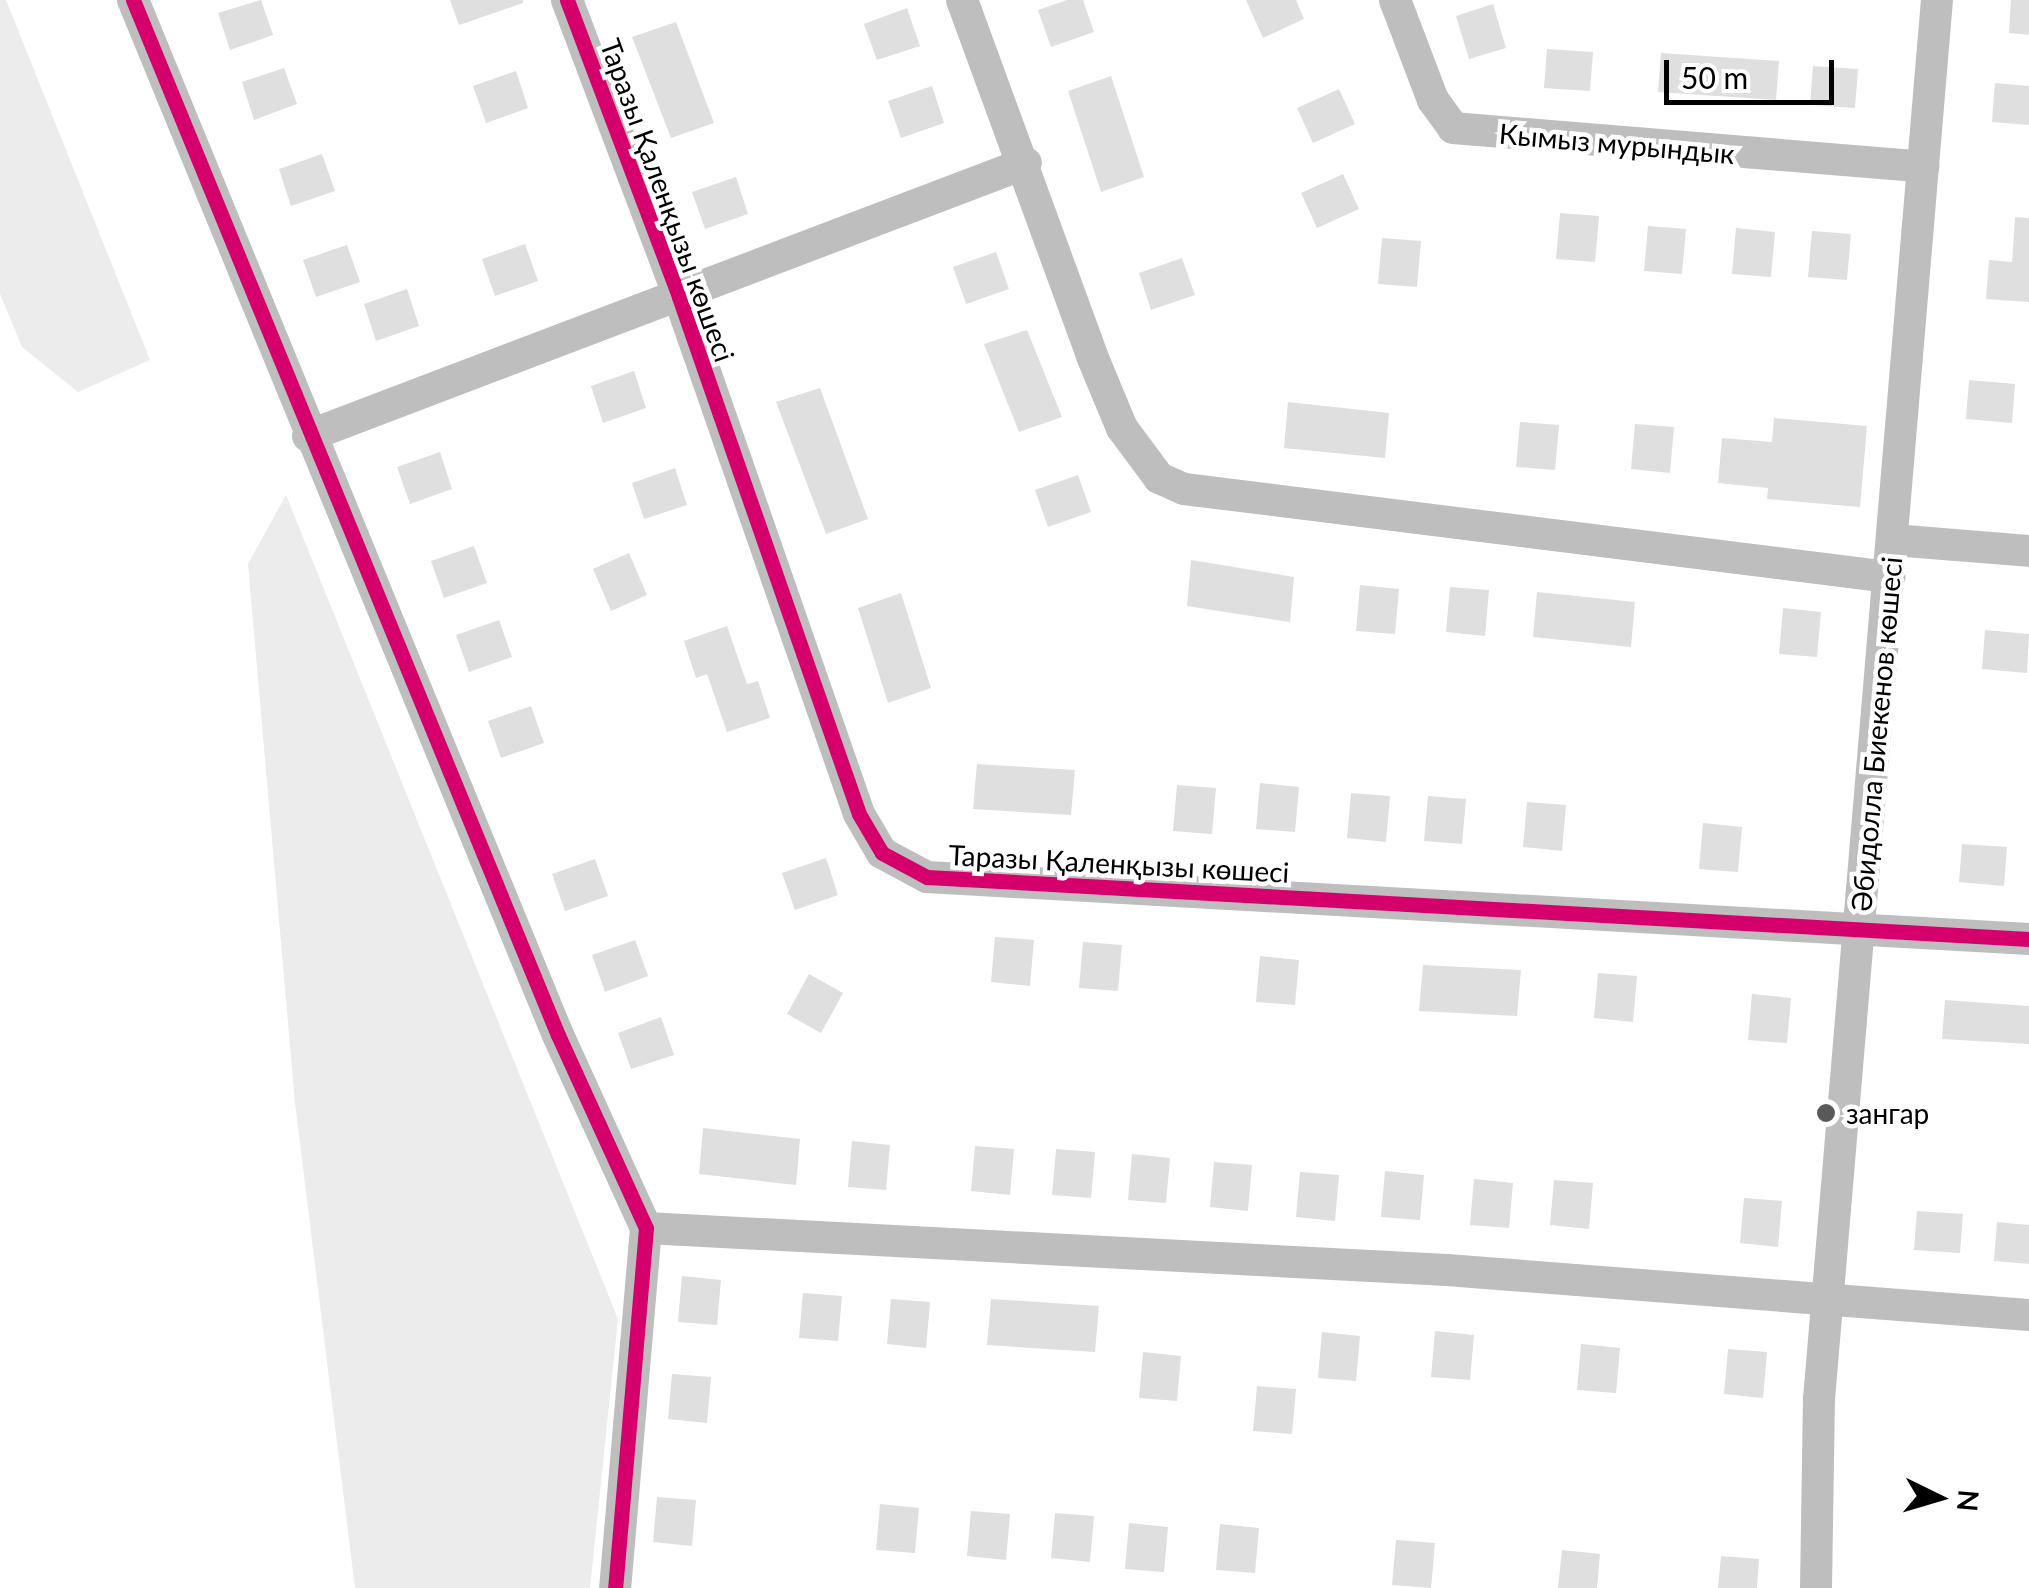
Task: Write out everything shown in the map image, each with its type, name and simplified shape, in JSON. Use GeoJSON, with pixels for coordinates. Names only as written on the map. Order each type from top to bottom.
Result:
{"type":"FeatureCollection","features":[{"type":"Feature","properties":{"kind":"street"},"geometry":{"type":"LineString","coordinates":[[132,0],[308,436],[558,1035],[646,1228],[615,1588]]}},
{"type":"Feature","properties":{"kind":"street","name":"Таразы Қаленқызы көшесі"},"geometry":{"type":"LineString","coordinates":[[567,0],[679,297],[859,814],[882,853],[927,877],[2029,940]]}},
{"type":"Feature","properties":{"kind":"street"},"geometry":{"type":"LineString","coordinates":[[962,0],[1122,428],[1159,478],[1184,489],[1890,576]]}},
{"type":"Feature","properties":{"kind":"street","name":"Кымыз мурындык"},"geometry":{"type":"LineString","coordinates":[[1394,0],[1433,100],[1453,128],[1923,168]]}},
{"type":"Feature","properties":{"kind":"street","name":"Әбидолла Биекенов көшесі"},"geometry":{"type":"LineString","coordinates":[[1816,1588],[1827,1301],[1936,0]]}},
{"type":"Feature","properties":{"kind":"street"},"geometry":{"type":"LineString","coordinates":[[308,436],[1026,163]]}},
{"type":"Feature","properties":{"kind":"street"},"geometry":{"type":"LineString","coordinates":[[1893,540],[2029,551]]}},
{"type":"Feature","properties":{"kind":"street"},"geometry":{"type":"LineString","coordinates":[[646,1228],[1447,1270],[2029,1314]]}},
{"type":"Feature","properties":{"kind":"shaded area"},"geometry":{"type":"Polygon","coordinates":[[[0,0],[6,0],[150,360],[78,392],[22,347],[0,294],[0,0]]]}},
{"type":"Feature","properties":{"kind":"shaded area"},"geometry":{"type":"Polygon","coordinates":[[[286,495],[618,1319],[590,1588],[355,1588],[295,1103],[248,564],[286,495]]]}},
{"type":"Feature","properties":{"kind":"building"},"geometry":{"type":"Polygon","coordinates":[[[261,0],[273,35],[230,50],[218,13],[261,0]]]}},
{"type":"Feature","properties":{"kind":"building"},"geometry":{"type":"Polygon","coordinates":[[[450,0],[523,0],[523,3],[459,25],[450,0]]]}},
{"type":"Feature","properties":{"kind":"building"},"geometry":{"type":"Polygon","coordinates":[[[1067,0],[1083,0],[1094,32],[1051,47],[1038,10],[1067,0]]]}},
{"type":"Feature","properties":{"kind":"building"},"geometry":{"type":"Polygon","coordinates":[[[1246,0],[1296,0],[1304,19],[1263,38],[1246,0]]]}},
{"type":"Feature","properties":{"kind":"building"},"geometry":{"type":"Polygon","coordinates":[[[2011,0],[2029,0],[2029,35],[2009,33],[2011,0]]]}},
{"type":"Feature","properties":{"kind":"building"},"geometry":{"type":"Polygon","coordinates":[[[1493,4],[1506,48],[1469,59],[1456,16],[1493,4]]]}},
{"type":"Feature","properties":{"kind":"building"},"geometry":{"type":"Polygon","coordinates":[[[907,8],[920,46],[877,60],[864,24],[907,8]]]}},
{"type":"Feature","properties":{"kind":"building"},"geometry":{"type":"Polygon","coordinates":[[[676,22],[714,123],[671,138],[632,37],[676,22]]]}},
{"type":"Feature","properties":{"kind":"building"},"geometry":{"type":"Polygon","coordinates":[[[1547,49],[1593,52],[1590,91],[1544,88],[1547,49]]]}},
{"type":"Feature","properties":{"kind":"building"},"geometry":{"type":"Polygon","coordinates":[[[1661,53],[1779,61],[1776,100],[1658,92],[1661,53]]]}},
{"type":"Feature","properties":{"kind":"building"},"geometry":{"type":"Polygon","coordinates":[[[1813,66],[1858,69],[1855,108],[1810,105],[1813,66]]]}},
{"type":"Feature","properties":{"kind":"building"},"geometry":{"type":"Polygon","coordinates":[[[284,68],[297,104],[254,120],[242,82],[284,68]]]}},
{"type":"Feature","properties":{"kind":"building"},"geometry":{"type":"Polygon","coordinates":[[[516,71],[528,108],[486,123],[473,86],[516,71]]]}},
{"type":"Feature","properties":{"kind":"building"},"geometry":{"type":"Polygon","coordinates":[[[1111,76],[1144,177],[1101,192],[1068,91],[1111,76]]]}},
{"type":"Feature","properties":{"kind":"building"},"geometry":{"type":"Polygon","coordinates":[[[1995,83],[2029,86],[2029,125],[1992,122],[1995,83]]]}},
{"type":"Feature","properties":{"kind":"building"},"geometry":{"type":"Polygon","coordinates":[[[932,86],[944,123],[901,138],[888,101],[932,86]]]}},
{"type":"Feature","properties":{"kind":"building"},"geometry":{"type":"Polygon","coordinates":[[[1339,89],[1355,124],[1313,143],[1297,108],[1339,89]]]}},
{"type":"Feature","properties":{"kind":"building"},"geometry":{"type":"Polygon","coordinates":[[[322,154],[335,191],[291,206],[279,169],[322,154]]]}},
{"type":"Feature","properties":{"kind":"building"},"geometry":{"type":"Polygon","coordinates":[[[1343,174],[1359,209],[1317,228],[1301,193],[1343,174]]]}},
{"type":"Feature","properties":{"kind":"building"},"geometry":{"type":"Polygon","coordinates":[[[736,177],[748,214],[705,229],[692,192],[736,177]]]}},
{"type":"Feature","properties":{"kind":"building"},"geometry":{"type":"Polygon","coordinates":[[[1560,213],[1599,216],[1595,262],[1556,259],[1560,213]]]}},
{"type":"Feature","properties":{"kind":"building"},"geometry":{"type":"Polygon","coordinates":[[[2015,217],[2029,218],[2029,302],[1986,299],[1989,260],[2012,262],[2015,217]]]}},
{"type":"Feature","properties":{"kind":"building"},"geometry":{"type":"Polygon","coordinates":[[[1648,226],[1686,229],[1682,274],[1644,271],[1648,226]]]}},
{"type":"Feature","properties":{"kind":"building"},"geometry":{"type":"Polygon","coordinates":[[[1736,228],[1775,232],[1771,277],[1732,274],[1736,228]]]}},
{"type":"Feature","properties":{"kind":"building"},"geometry":{"type":"Polygon","coordinates":[[[1812,231],[1851,234],[1847,280],[1808,277],[1812,231]]]}},
{"type":"Feature","properties":{"kind":"building"},"geometry":{"type":"Polygon","coordinates":[[[1382,238],[1421,241],[1417,287],[1378,284],[1382,238]]]}},
{"type":"Feature","properties":{"kind":"building"},"geometry":{"type":"Polygon","coordinates":[[[525,244],[538,281],[495,296],[482,259],[525,244]]]}},
{"type":"Feature","properties":{"kind":"building"},"geometry":{"type":"Polygon","coordinates":[[[347,245],[360,282],[316,297],[303,260],[347,245]]]}},
{"type":"Feature","properties":{"kind":"building"},"geometry":{"type":"Polygon","coordinates":[[[996,252],[1009,289],[966,304],[953,267],[996,252]]]}},
{"type":"Feature","properties":{"kind":"building"},"geometry":{"type":"Polygon","coordinates":[[[1182,258],[1195,295],[1151,310],[1139,273],[1182,258]]]}},
{"type":"Feature","properties":{"kind":"building"},"geometry":{"type":"Polygon","coordinates":[[[407,289],[419,326],[376,341],[364,304],[407,289]]]}},
{"type":"Feature","properties":{"kind":"building"},"geometry":{"type":"Polygon","coordinates":[[[1027,330],[1062,417],[1019,432],[984,344],[1027,330]]]}},
{"type":"Feature","properties":{"kind":"building"},"geometry":{"type":"Polygon","coordinates":[[[634,371],[646,408],[603,423],[591,386],[634,371]]]}},
{"type":"Feature","properties":{"kind":"building"},"geometry":{"type":"Polygon","coordinates":[[[1969,380],[2015,384],[2012,423],[1966,419],[1969,380]]]}},
{"type":"Feature","properties":{"kind":"building"},"geometry":{"type":"Polygon","coordinates":[[[820,388],[868,519],[826,534],[776,402],[820,388]]]}},
{"type":"Feature","properties":{"kind":"building"},"geometry":{"type":"Polygon","coordinates":[[[1288,402],[1389,413],[1385,458],[1284,448],[1288,402]]]}},
{"type":"Feature","properties":{"kind":"building"},"geometry":{"type":"Polygon","coordinates":[[[1774,418],[1867,426],[1860,507],[1767,499],[1768,488],[1718,483],[1722,438],[1772,442],[1774,418]]]}},
{"type":"Feature","properties":{"kind":"building"},"geometry":{"type":"Polygon","coordinates":[[[1520,422],[1559,425],[1555,470],[1516,467],[1520,422]]]}},
{"type":"Feature","properties":{"kind":"building"},"geometry":{"type":"Polygon","coordinates":[[[1635,424],[1674,427],[1670,473],[1631,469],[1635,424]]]}},
{"type":"Feature","properties":{"kind":"building"},"geometry":{"type":"Polygon","coordinates":[[[440,452],[452,489],[410,504],[397,467],[440,452]]]}},
{"type":"Feature","properties":{"kind":"building"},"geometry":{"type":"Polygon","coordinates":[[[675,468],[687,505],[644,519],[632,483],[675,468]]]}},
{"type":"Feature","properties":{"kind":"building"},"geometry":{"type":"Polygon","coordinates":[[[1078,475],[1091,512],[1048,527],[1035,490],[1078,475]]]}},
{"type":"Feature","properties":{"kind":"building"},"geometry":{"type":"Polygon","coordinates":[[[474,546],[487,583],[444,598],[431,561],[474,546]]]}},
{"type":"Feature","properties":{"kind":"building"},"geometry":{"type":"Polygon","coordinates":[[[629,553],[647,595],[611,611],[593,569],[629,553]]]}},
{"type":"Feature","properties":{"kind":"building"},"geometry":{"type":"Polygon","coordinates":[[[1191,560],[1294,577],[1290,622],[1187,606],[1191,560]]]}},
{"type":"Feature","properties":{"kind":"building"},"geometry":{"type":"Polygon","coordinates":[[[1360,585],[1399,589],[1395,634],[1356,631],[1360,585]]]}},
{"type":"Feature","properties":{"kind":"building"},"geometry":{"type":"Polygon","coordinates":[[[1450,587],[1489,590],[1485,636],[1446,632],[1450,587]]]}},
{"type":"Feature","properties":{"kind":"building"},"geometry":{"type":"Polygon","coordinates":[[[1537,592],[1635,602],[1631,647],[1533,637],[1537,592]]]}},
{"type":"Feature","properties":{"kind":"building"},"geometry":{"type":"Polygon","coordinates":[[[901,593],[931,688],[888,703],[858,608],[901,593]]]}},
{"type":"Feature","properties":{"kind":"building"},"geometry":{"type":"Polygon","coordinates":[[[1783,608],[1821,612],[1817,657],[1779,654],[1783,608]]]}},
{"type":"Feature","properties":{"kind":"building"},"geometry":{"type":"Polygon","coordinates":[[[499,620],[512,657],[469,672],[456,635],[499,620]]]}},
{"type":"Feature","properties":{"kind":"building"},"geometry":{"type":"Polygon","coordinates":[[[727,626],[747,684],[758,681],[770,718],[727,732],[707,674],[696,678],[684,641],[727,626]]]}},
{"type":"Feature","properties":{"kind":"building"},"geometry":{"type":"Polygon","coordinates":[[[1985,630],[2029,634],[2027,673],[1982,669],[1985,630]]]}},
{"type":"Feature","properties":{"kind":"building"},"geometry":{"type":"Polygon","coordinates":[[[531,706],[544,743],[501,758],[488,721],[531,706]]]}},
{"type":"Feature","properties":{"kind":"building"},"geometry":{"type":"Polygon","coordinates":[[[977,764],[1075,770],[1071,815],[973,809],[977,764]]]}},
{"type":"Feature","properties":{"kind":"building"},"geometry":{"type":"Polygon","coordinates":[[[1260,783],[1299,787],[1295,832],[1256,829],[1260,783]]]}},
{"type":"Feature","properties":{"kind":"building"},"geometry":{"type":"Polygon","coordinates":[[[1177,785],[1216,788],[1212,834],[1173,831],[1177,785]]]}},
{"type":"Feature","properties":{"kind":"building"},"geometry":{"type":"Polygon","coordinates":[[[1351,793],[1390,796],[1386,842],[1347,838],[1351,793]]]}},
{"type":"Feature","properties":{"kind":"building"},"geometry":{"type":"Polygon","coordinates":[[[1428,796],[1466,799],[1462,844],[1424,841],[1428,796]]]}},
{"type":"Feature","properties":{"kind":"building"},"geometry":{"type":"Polygon","coordinates":[[[1527,802],[1566,805],[1562,851],[1523,847],[1527,802]]]}},
{"type":"Feature","properties":{"kind":"building"},"geometry":{"type":"Polygon","coordinates":[[[1703,823],[1742,827],[1738,872],[1699,869],[1703,823]]]}},
{"type":"Feature","properties":{"kind":"building"},"geometry":{"type":"Polygon","coordinates":[[[1962,844],[2007,847],[2004,886],[1959,882],[1962,844]]]}},
{"type":"Feature","properties":{"kind":"building"},"geometry":{"type":"Polygon","coordinates":[[[826,858],[838,895],[795,910],[782,873],[826,858]]]}},
{"type":"Feature","properties":{"kind":"building"},"geometry":{"type":"Polygon","coordinates":[[[595,859],[608,896],[565,911],[552,874],[595,859]]]}},
{"type":"Feature","properties":{"kind":"building"},"geometry":{"type":"Polygon","coordinates":[[[995,937],[1034,940],[1030,986],[991,982],[995,937]]]}},
{"type":"Feature","properties":{"kind":"building"},"geometry":{"type":"Polygon","coordinates":[[[635,940],[648,976],[605,992],[592,955],[635,940]]]}},
{"type":"Feature","properties":{"kind":"building"},"geometry":{"type":"Polygon","coordinates":[[[1083,942],[1122,945],[1118,991],[1079,988],[1083,942]]]}},
{"type":"Feature","properties":{"kind":"building"},"geometry":{"type":"Polygon","coordinates":[[[1260,956],[1299,960],[1295,1005],[1256,1002],[1260,956]]]}},
{"type":"Feature","properties":{"kind":"building"},"geometry":{"type":"Polygon","coordinates":[[[1423,965],[1521,970],[1517,1016],[1419,1011],[1423,965]]]}},
{"type":"Feature","properties":{"kind":"building"},"geometry":{"type":"Polygon","coordinates":[[[1598,973],[1637,976],[1633,1022],[1594,1018],[1598,973]]]}},
{"type":"Feature","properties":{"kind":"building"},"geometry":{"type":"Polygon","coordinates":[[[809,974],[843,993],[821,1033],[787,1014],[809,974]]]}},
{"type":"Feature","properties":{"kind":"building"},"geometry":{"type":"Polygon","coordinates":[[[1752,994],[1791,998],[1787,1043],[1748,1040],[1752,994]]]}},
{"type":"Feature","properties":{"kind":"building"},"geometry":{"type":"Polygon","coordinates":[[[1945,1000],[2029,1006],[2029,1044],[1942,1039],[1945,1000]]]}},
{"type":"Feature","properties":{"kind":"building"},"geometry":{"type":"Polygon","coordinates":[[[661,1017],[674,1055],[631,1069],[618,1033],[661,1017]]]}},
{"type":"Feature","properties":{"kind":"building"},"geometry":{"type":"Polygon","coordinates":[[[703,1128],[800,1139],[796,1185],[699,1174],[703,1128]]]}},
{"type":"Feature","properties":{"kind":"building"},"geometry":{"type":"Polygon","coordinates":[[[852,1141],[890,1145],[886,1190],[848,1187],[852,1141]]]}},
{"type":"Feature","properties":{"kind":"building"},"geometry":{"type":"Polygon","coordinates":[[[975,1146],[1014,1149],[1010,1195],[971,1191],[975,1146]]]}},
{"type":"Feature","properties":{"kind":"building"},"geometry":{"type":"Polygon","coordinates":[[[1056,1149],[1095,1152],[1091,1198],[1052,1195],[1056,1149]]]}},
{"type":"Feature","properties":{"kind":"building"},"geometry":{"type":"Polygon","coordinates":[[[1132,1154],[1170,1158],[1166,1203],[1128,1200],[1132,1154]]]}},
{"type":"Feature","properties":{"kind":"building"},"geometry":{"type":"Polygon","coordinates":[[[1214,1162],[1252,1165],[1248,1211],[1210,1207],[1214,1162]]]}},
{"type":"Feature","properties":{"kind":"building"},"geometry":{"type":"Polygon","coordinates":[[[1385,1171],[1424,1175],[1420,1220],[1381,1217],[1385,1171]]]}},
{"type":"Feature","properties":{"kind":"building"},"geometry":{"type":"Polygon","coordinates":[[[1300,1172],[1339,1175],[1335,1221],[1296,1217],[1300,1172]]]}},
{"type":"Feature","properties":{"kind":"building"},"geometry":{"type":"Polygon","coordinates":[[[1474,1179],[1513,1183],[1509,1228],[1470,1225],[1474,1179]]]}},
{"type":"Feature","properties":{"kind":"building"},"geometry":{"type":"Polygon","coordinates":[[[1554,1180],[1593,1183],[1589,1229],[1550,1225],[1554,1180]]]}},
{"type":"Feature","properties":{"kind":"building"},"geometry":{"type":"Polygon","coordinates":[[[1744,1198],[1782,1201],[1778,1247],[1740,1243],[1744,1198]]]}},
{"type":"Feature","properties":{"kind":"building"},"geometry":{"type":"Polygon","coordinates":[[[1917,1211],[1963,1214],[1960,1253],[1914,1250],[1917,1211]]]}},
{"type":"Feature","properties":{"kind":"building"},"geometry":{"type":"Polygon","coordinates":[[[1997,1222],[2029,1225],[2029,1264],[1994,1261],[1997,1222]]]}},
{"type":"Feature","properties":{"kind":"building"},"geometry":{"type":"Polygon","coordinates":[[[682,1276],[721,1280],[717,1325],[678,1322],[682,1276]]]}},
{"type":"Feature","properties":{"kind":"building"},"geometry":{"type":"Polygon","coordinates":[[[803,1293],[842,1296],[838,1341],[799,1338],[803,1293]]]}},
{"type":"Feature","properties":{"kind":"building"},"geometry":{"type":"Polygon","coordinates":[[[891,1299],[930,1302],[926,1348],[887,1344],[891,1299]]]}},
{"type":"Feature","properties":{"kind":"building"},"geometry":{"type":"Polygon","coordinates":[[[991,1299],[1099,1306],[1095,1352],[987,1345],[991,1299]]]}},
{"type":"Feature","properties":{"kind":"building"},"geometry":{"type":"Polygon","coordinates":[[[1435,1331],[1474,1335],[1470,1380],[1431,1377],[1435,1331]]]}},
{"type":"Feature","properties":{"kind":"building"},"geometry":{"type":"Polygon","coordinates":[[[1322,1332],[1360,1336],[1356,1381],[1318,1378],[1322,1332]]]}},
{"type":"Feature","properties":{"kind":"building"},"geometry":{"type":"Polygon","coordinates":[[[1581,1344],[1620,1348],[1616,1393],[1577,1390],[1581,1344]]]}},
{"type":"Feature","properties":{"kind":"building"},"geometry":{"type":"Polygon","coordinates":[[[1728,1349],[1767,1352],[1763,1398],[1724,1394],[1728,1349]]]}},
{"type":"Feature","properties":{"kind":"building"},"geometry":{"type":"Polygon","coordinates":[[[1143,1352],[1181,1356],[1177,1401],[1139,1398],[1143,1352]]]}},
{"type":"Feature","properties":{"kind":"building"},"geometry":{"type":"Polygon","coordinates":[[[672,1374],[711,1377],[707,1423],[668,1419],[672,1374]]]}},
{"type":"Feature","properties":{"kind":"building"},"geometry":{"type":"Polygon","coordinates":[[[1257,1386],[1296,1389],[1292,1434],[1253,1431],[1257,1386]]]}},
{"type":"Feature","properties":{"kind":"building"},"geometry":{"type":"Polygon","coordinates":[[[657,1497],[696,1500],[692,1546],[653,1542],[657,1497]]]}},
{"type":"Feature","properties":{"kind":"building"},"geometry":{"type":"Polygon","coordinates":[[[880,1504],[919,1508],[915,1553],[876,1550],[880,1504]]]}},
{"type":"Feature","properties":{"kind":"building"},"geometry":{"type":"Polygon","coordinates":[[[971,1511],[1010,1514],[1006,1560],[967,1556],[971,1511]]]}},
{"type":"Feature","properties":{"kind":"building"},"geometry":{"type":"Polygon","coordinates":[[[1055,1513],[1094,1516],[1090,1562],[1051,1558],[1055,1513]]]}},
{"type":"Feature","properties":{"kind":"building"},"geometry":{"type":"Polygon","coordinates":[[[1129,1523],[1168,1527],[1164,1572],[1125,1569],[1129,1523]]]}},
{"type":"Feature","properties":{"kind":"building"},"geometry":{"type":"Polygon","coordinates":[[[1220,1524],[1259,1528],[1255,1573],[1216,1570],[1220,1524]]]}},
{"type":"Feature","properties":{"kind":"building"},"geometry":{"type":"Polygon","coordinates":[[[1396,1540],[1435,1543],[1431,1588],[1392,1585],[1396,1540]]]}},
{"type":"Feature","properties":{"kind":"building"},"geometry":{"type":"Polygon","coordinates":[[[1562,1550],[1600,1554],[1597,1588],[1558,1588],[1562,1550]]]}},
{"type":"Feature","properties":{"kind":"building"},"geometry":{"type":"Polygon","coordinates":[[[1721,1556],[1759,1559],[1757,1588],[1718,1588],[1721,1556]]]}},
{"type":"Feature","properties":{"kind":"cycle path"},"geometry":{"type":"LineString","coordinates":[[133,0],[558,1035],[646,1228],[615,1588]]}},
{"type":"Feature","properties":{"kind":"cycle path"},"geometry":{"type":"LineString","coordinates":[[567,0],[679,297],[859,814],[882,853],[927,877],[2029,939]]}},
{"type":"Feature","properties":{"kind":"place","name":"зангар"},"geometry":{"type":"Point","coordinates":[1826,1113]}}]}
